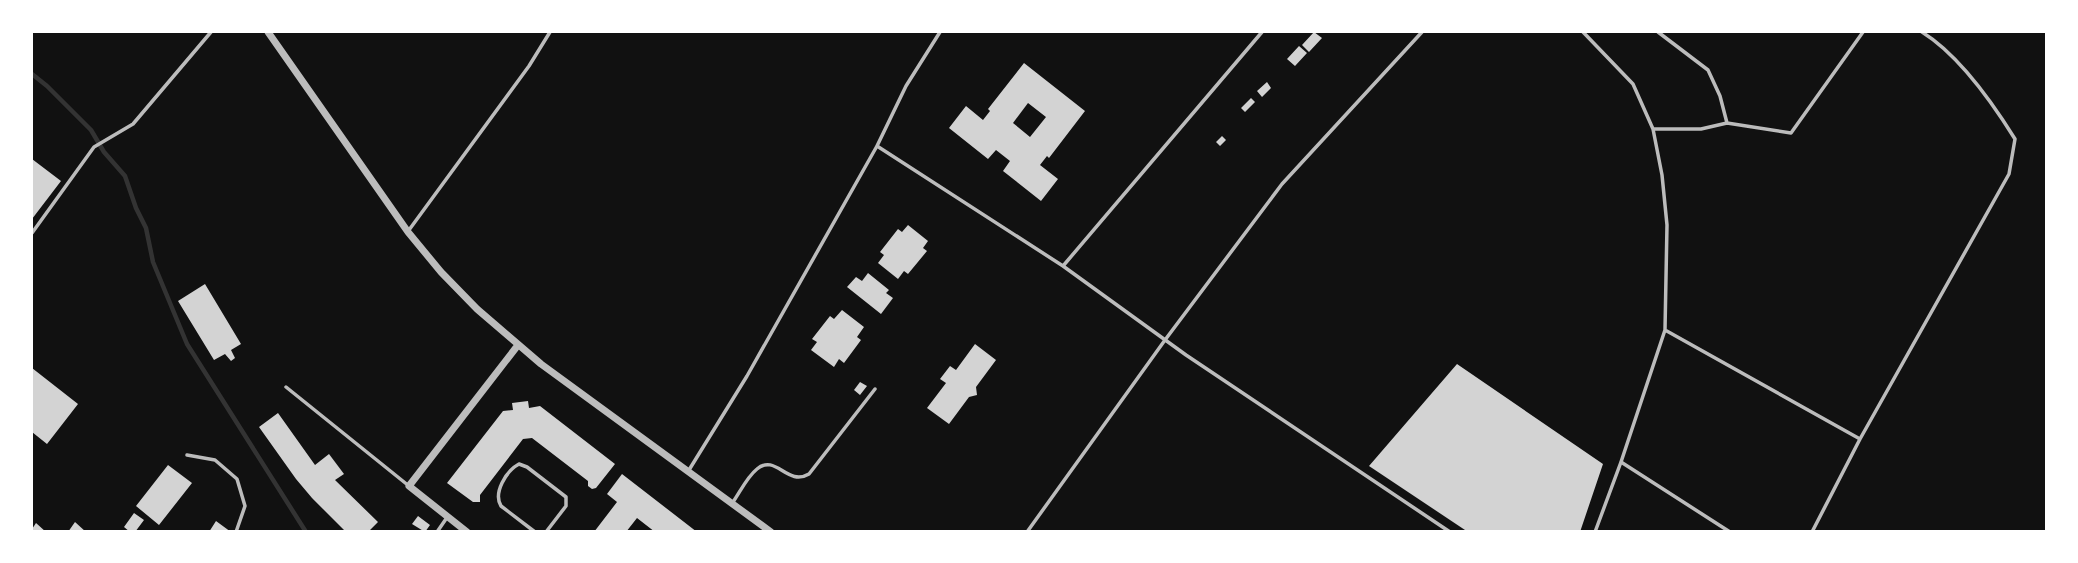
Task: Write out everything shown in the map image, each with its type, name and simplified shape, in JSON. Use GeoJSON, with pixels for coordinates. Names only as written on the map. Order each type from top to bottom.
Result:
{"type":"FeatureCollection","features":[{"type":"Feature","properties":{"kind":"street"},"geometry":{"type":"LineString","coordinates":[[268,32],[408,232],[441,272],[477,309],[518,345],[771,531]]}},
{"type":"Feature","properties":{"kind":"street"},"geometry":{"type":"LineString","coordinates":[[467,531],[409,486],[518,345]]}},
{"type":"Feature","properties":{"kind":"lane"},"geometry":{"type":"LineString","coordinates":[[32,233],[94,147],[133,124],[211,32]]}},
{"type":"Feature","properties":{"kind":"lane"},"geometry":{"type":"LineString","coordinates":[[408,232],[529,66],[550,32]]}},
{"type":"Feature","properties":{"kind":"lane"},"geometry":{"type":"LineString","coordinates":[[688,472],[747,376],[877,146],[906,86],[940,32]]}},
{"type":"Feature","properties":{"kind":"lane"},"geometry":{"type":"LineString","coordinates":[[1063,266],[1262,32]]}},
{"type":"Feature","properties":{"kind":"lane"},"geometry":{"type":"LineString","coordinates":[[1027,531],[1282,184],[1422,32]]}},
{"type":"Feature","properties":{"kind":"lane"},"geometry":{"type":"LineString","coordinates":[[1583,32],[1633,83],[1653,129],[1662,175],[1667,225],[1665,330],[1595,531]]}},
{"type":"Feature","properties":{"kind":"lane"},"geometry":{"type":"LineString","coordinates":[[1658,32],[1708,70],[1720,96],[1727,123]]}},
{"type":"Feature","properties":{"kind":"lane"},"geometry":{"type":"LineString","coordinates":[[1653,129],[1701,129],[1727,123],[1791,133],[1863,32]]}},
{"type":"Feature","properties":{"kind":"lane"},"geometry":{"type":"LineString","coordinates":[[1812,531],[1860,439],[2009,174],[2015,139],[1991,99],[1934,39],[1922,32]]}},
{"type":"Feature","properties":{"kind":"lane"},"geometry":{"type":"LineString","coordinates":[[877,146],[1063,266],[1166,340],[1450,531]]}},
{"type":"Feature","properties":{"kind":"lane"},"geometry":{"type":"LineString","coordinates":[[1665,330],[1860,439]]}},
{"type":"Feature","properties":{"kind":"lane"},"geometry":{"type":"LineString","coordinates":[[286,387],[409,486]]}},
{"type":"Feature","properties":{"kind":"lane"},"geometry":{"type":"LineString","coordinates":[[732,504],[755,470],[763,466],[771,465],[795,478],[809,474],[875,388]]}},
{"type":"Feature","properties":{"kind":"lane"},"geometry":{"type":"LineString","coordinates":[[187,455],[215,460],[237,480],[245,506],[236,531]]}},
{"type":"Feature","properties":{"kind":"lane"},"geometry":{"type":"LineString","coordinates":[[1621,462],[1730,531]]}},
{"type":"Feature","properties":{"kind":"lane"},"geometry":{"type":"LineString","coordinates":[[536,531],[501,506],[498,500],[499,491],[513,468],[519,464],[527,467],[566,497],[566,506],[546,531]]}},
{"type":"Feature","properties":{"kind":"lane"},"geometry":{"type":"LineString","coordinates":[[437,531],[448,516]]}},
{"type":"Feature","properties":{"kind":"building"},"geometry":{"type":"Polygon","coordinates":[[[1314,32],[1322,38],[1309,52],[1302,45],[1314,32]]]}},
{"type":"Feature","properties":{"kind":"building"},"geometry":{"type":"Polygon","coordinates":[[[1299,46],[1307,53],[1295,66],[1287,59],[1299,46]]]}},
{"type":"Feature","properties":{"kind":"building"},"geometry":{"type":"Polygon","coordinates":[[[1024,63],[1085,111],[1049,158],[1047,156],[1040,165],[1058,179],[1041,201],[1003,171],[1010,161],[996,150],[988,159],[949,128],[966,106],[983,120],[990,111],[988,109],[1024,63]],[[1028,103],[1013,123],[1030,137],[1046,117],[1028,103]]]}},
{"type":"Feature","properties":{"kind":"building"},"geometry":{"type":"Polygon","coordinates":[[[1267,82],[1271,88],[1262,97],[1257,91],[1267,82]]]}},
{"type":"Feature","properties":{"kind":"building"},"geometry":{"type":"Polygon","coordinates":[[[1251,98],[1255,102],[1245,112],[1241,108],[1251,98]]]}},
{"type":"Feature","properties":{"kind":"building"},"geometry":{"type":"Polygon","coordinates":[[[1222,136],[1226,140],[1220,146],[1216,142],[1222,136]]]}},
{"type":"Feature","properties":{"kind":"building"},"geometry":{"type":"Polygon","coordinates":[[[32,159],[61,181],[32,219],[32,159]]]}},
{"type":"Feature","properties":{"kind":"building"},"geometry":{"type":"Polygon","coordinates":[[[908,225],[928,241],[923,248],[927,251],[908,274],[904,271],[898,279],[878,263],[884,255],[880,252],[898,229],[902,232],[908,225]]]}},
{"type":"Feature","properties":{"kind":"building"},"geometry":{"type":"Polygon","coordinates":[[[868,273],[889,290],[886,293],[893,298],[881,314],[847,287],[856,277],[862,281],[868,273]]]}},
{"type":"Feature","properties":{"kind":"building"},"geometry":{"type":"Polygon","coordinates":[[[205,284],[241,344],[231,350],[235,358],[231,361],[225,354],[214,360],[178,301],[205,284]]]}},
{"type":"Feature","properties":{"kind":"building"},"geometry":{"type":"Polygon","coordinates":[[[842,310],[864,327],[857,337],[861,340],[844,363],[839,359],[834,367],[811,350],[817,342],[812,339],[830,316],[834,319],[842,310]]]}},
{"type":"Feature","properties":{"kind":"building"},"geometry":{"type":"Polygon","coordinates":[[[975,344],[996,360],[976,387],[977,395],[969,397],[949,424],[927,408],[946,383],[940,379],[950,366],[956,370],[975,344]]]}},
{"type":"Feature","properties":{"kind":"building"},"geometry":{"type":"Polygon","coordinates":[[[1457,364],[1603,464],[1580,532],[1468,532],[1369,466],[1457,364]]]}},
{"type":"Feature","properties":{"kind":"building"},"geometry":{"type":"Polygon","coordinates":[[[32,368],[78,404],[47,444],[32,432],[32,368]]]}},
{"type":"Feature","properties":{"kind":"building"},"geometry":{"type":"Polygon","coordinates":[[[860,382],[867,386],[860,395],[854,390],[860,382]]]}},
{"type":"Feature","properties":{"kind":"building"},"geometry":{"type":"Polygon","coordinates":[[[528,401],[529,408],[540,406],[615,464],[596,488],[588,486],[588,481],[532,438],[523,439],[480,495],[480,502],[473,502],[447,483],[503,411],[513,410],[512,403],[528,401]]]}},
{"type":"Feature","properties":{"kind":"building"},"geometry":{"type":"Polygon","coordinates":[[[278,413],[315,465],[329,454],[344,474],[335,480],[378,522],[368,532],[346,532],[296,479],[259,427],[278,413]]]}},
{"type":"Feature","properties":{"kind":"building"},"geometry":{"type":"Polygon","coordinates":[[[168,465],[192,483],[159,525],[136,506],[168,465]]]}},
{"type":"Feature","properties":{"kind":"building"},"geometry":{"type":"Polygon","coordinates":[[[622,474],[697,532],[655,532],[637,518],[626,532],[594,532],[617,502],[607,494],[622,474]]]}},
{"type":"Feature","properties":{"kind":"building"},"geometry":{"type":"Polygon","coordinates":[[[134,513],[144,520],[135,532],[130,532],[124,527],[134,513]]]}},
{"type":"Feature","properties":{"kind":"building"},"geometry":{"type":"Polygon","coordinates":[[[418,516],[430,525],[425,532],[412,524],[418,516]]]}},
{"type":"Feature","properties":{"kind":"building"},"geometry":{"type":"Polygon","coordinates":[[[216,521],[231,532],[209,532],[216,521]]]}},
{"type":"Feature","properties":{"kind":"building"},"geometry":{"type":"Polygon","coordinates":[[[75,522],[86,532],[68,532],[75,522]]]}},
{"type":"Feature","properties":{"kind":"building"},"geometry":{"type":"Polygon","coordinates":[[[36,523],[46,532],[33,532],[36,523]]]}},
{"type":"Feature","properties":{"kind":"waterway"},"geometry":{"type":"LineString","coordinates":[[32,74],[91,130],[104,152],[125,176],[146,228],[153,262],[187,344],[306,532]]}}]}
